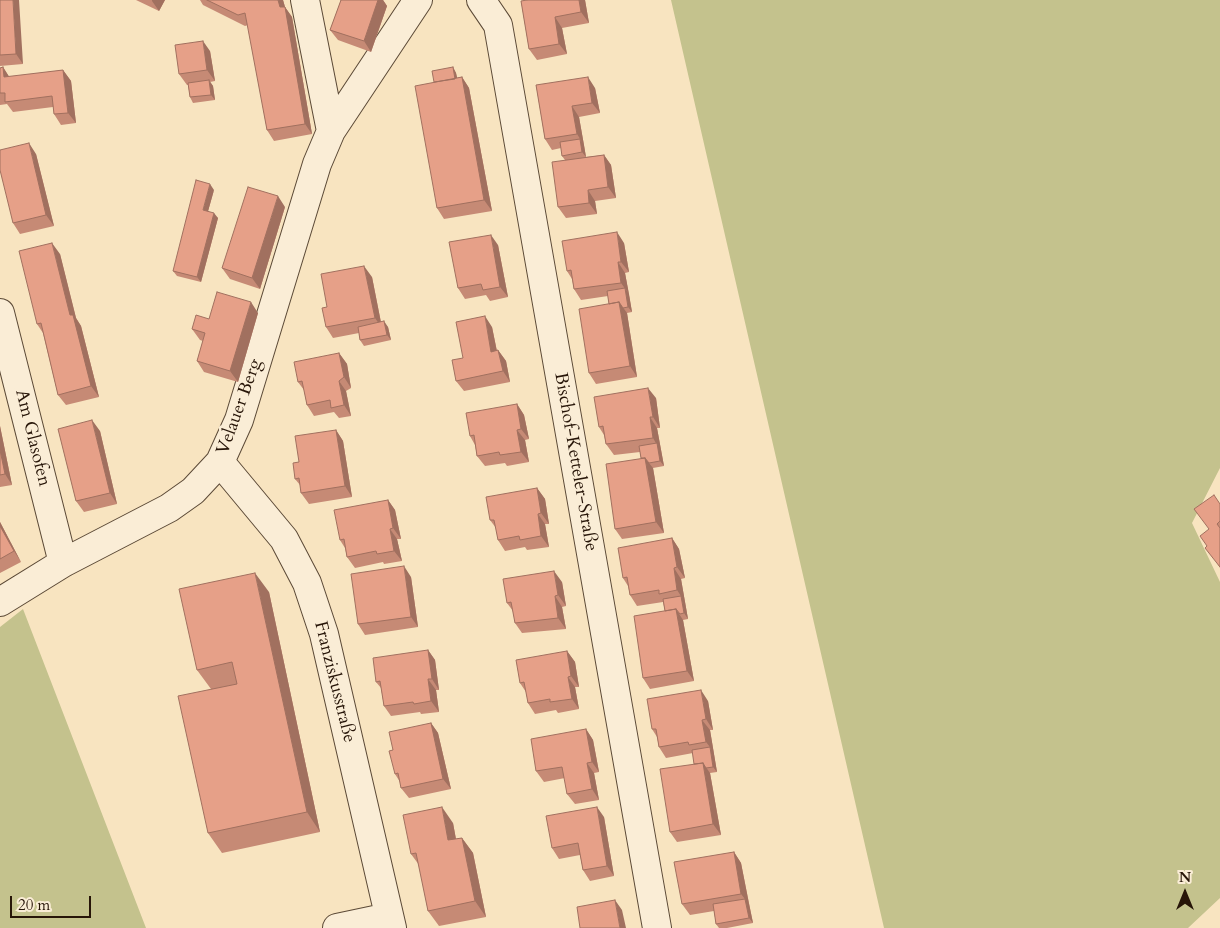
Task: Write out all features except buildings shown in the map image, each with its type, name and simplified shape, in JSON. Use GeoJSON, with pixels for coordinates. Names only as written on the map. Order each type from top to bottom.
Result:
{"type":"FeatureCollection","features":[{"type":"Feature","properties":{"kind":"street"},"geometry":{"type":"LineString","coordinates":[[305,0],[331,131]]}},
{"type":"Feature","properties":{"kind":"street","name":"Velauer Berg"},"geometry":{"type":"LineString","coordinates":[[0,602],[63,563],[169,508],[194,491],[220,462],[239,420],[317,164],[331,131],[418,0]]}},
{"type":"Feature","properties":{"kind":"street","name":"Bischof-Ketteler-Straße"},"geometry":{"type":"LineString","coordinates":[[481,0],[498,25],[657,928]]}},
{"type":"Feature","properties":{"kind":"street","name":"Am Glasofen"},"geometry":{"type":"LineString","coordinates":[[0,313],[63,563]]}},
{"type":"Feature","properties":{"kind":"street","name":"Franziskusstraße"},"geometry":{"type":"LineString","coordinates":[[220,462],[284,540],[307,583],[324,634],[391,922]]}},
{"type":"Feature","properties":{"kind":"street"},"geometry":{"type":"LineString","coordinates":[[337,928],[391,922]]}},
{"type":"Feature","properties":{"kind":"shaded area"},"geometry":{"type":"Polygon","coordinates":[[[671,0],[1220,0],[1220,468],[1192,523],[1220,582],[1220,898],[1188,928],[884,928],[671,0]]]}},
{"type":"Feature","properties":{"kind":"shaded area"},"geometry":{"type":"Polygon","coordinates":[[[23,609],[146,928],[0,928],[0,627],[23,609]]]}}]}
